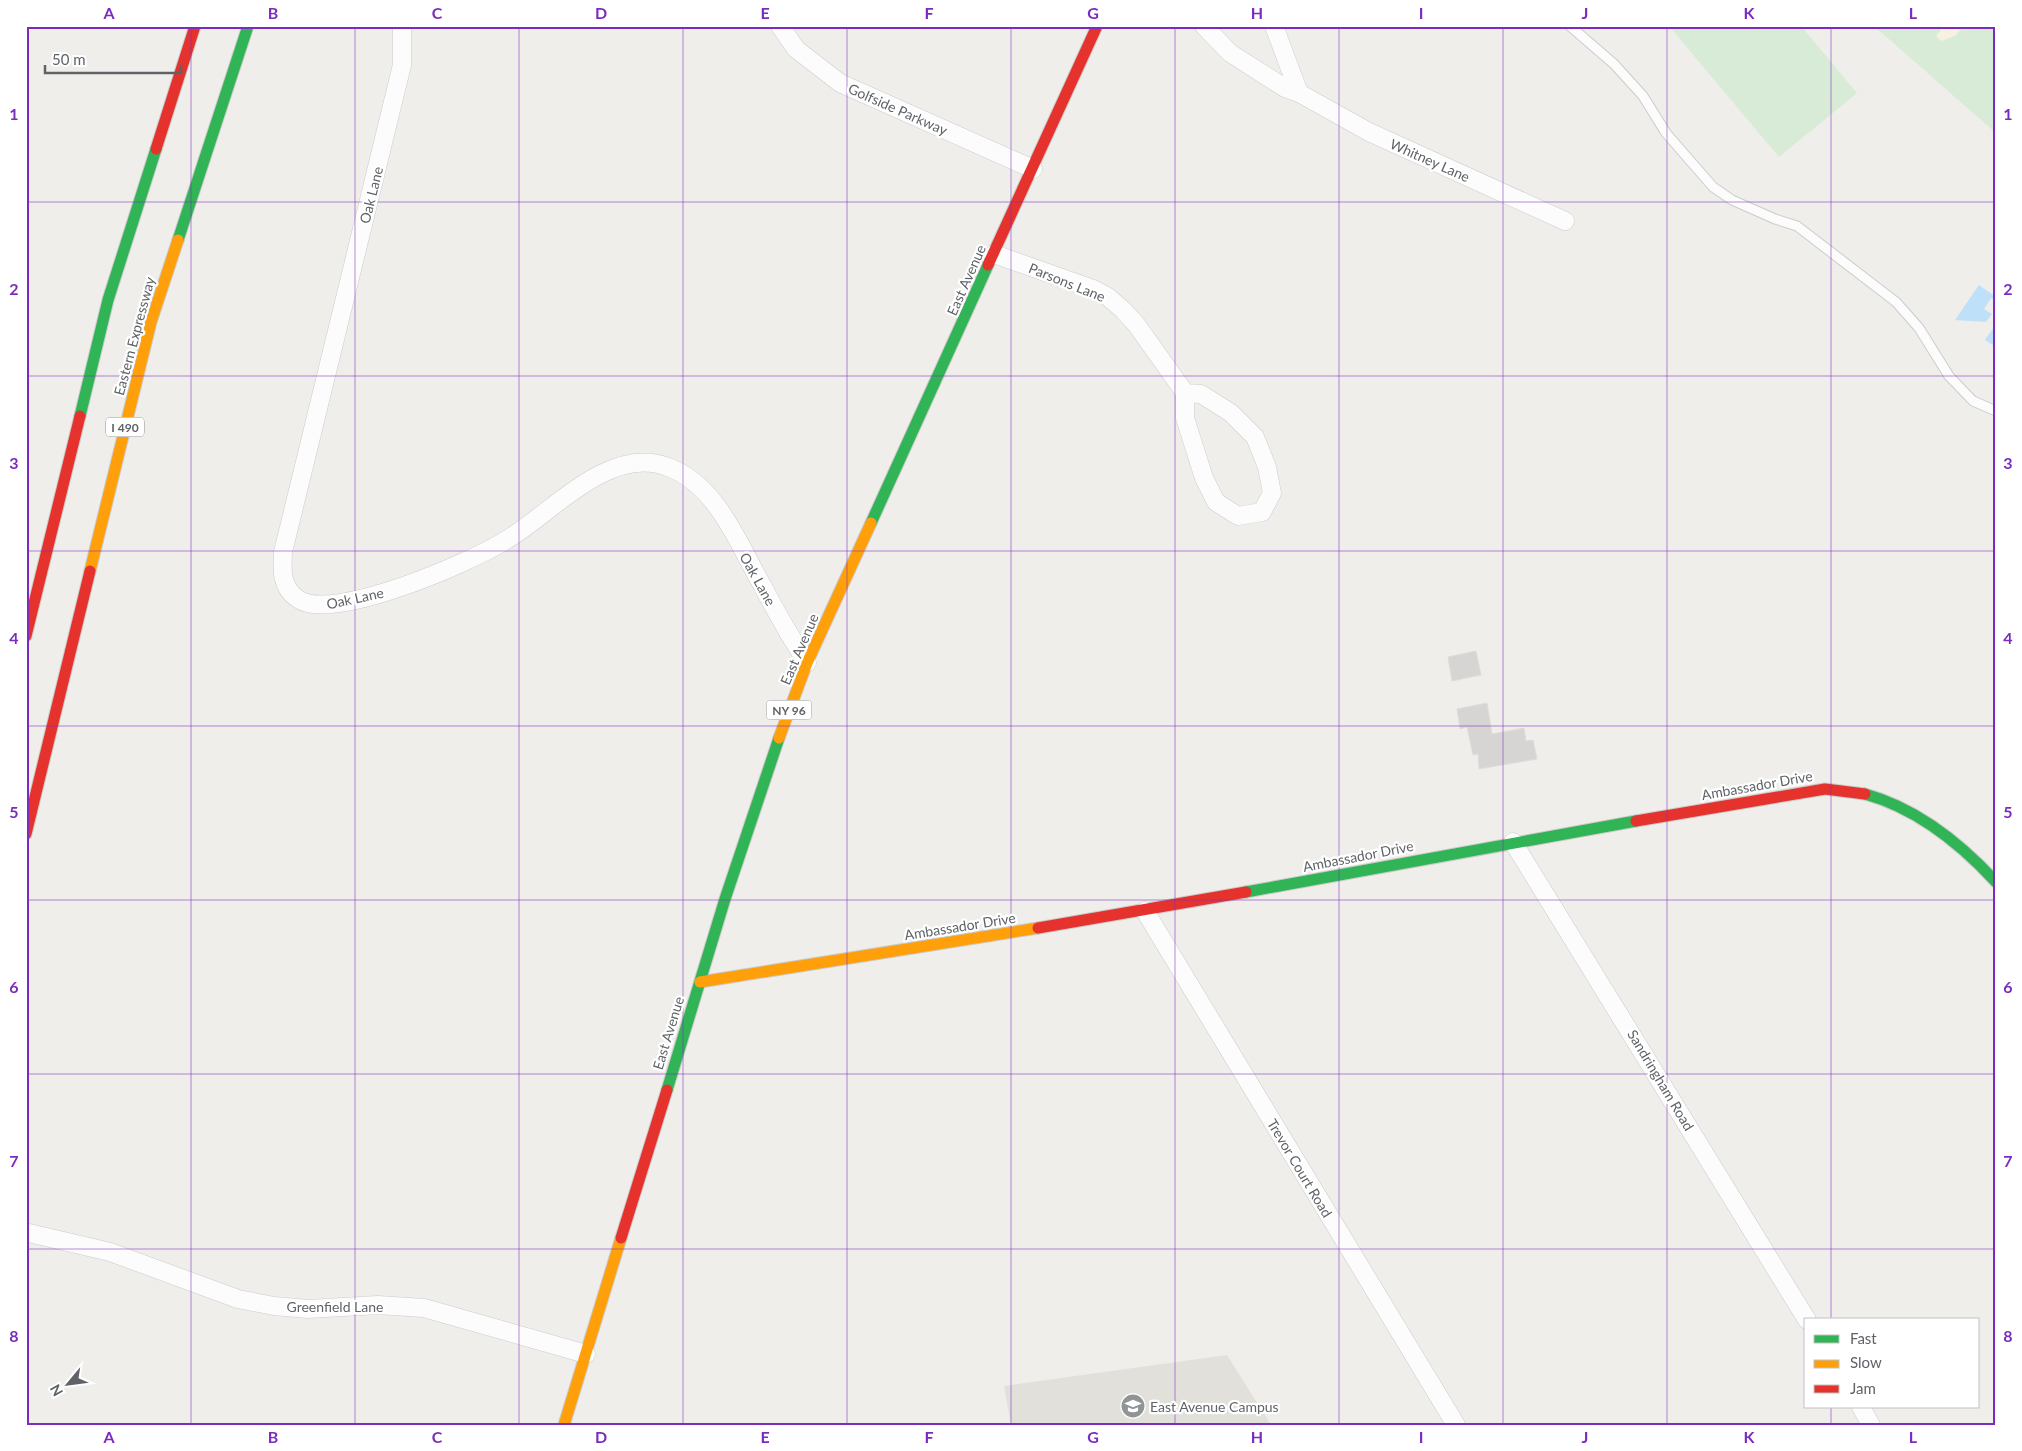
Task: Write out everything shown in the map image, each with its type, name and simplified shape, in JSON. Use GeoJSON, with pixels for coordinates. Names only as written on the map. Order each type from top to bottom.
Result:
{"type":"FeatureCollection","features":[{"type":"Feature","properties":{"kind":"main road"},"geometry":{"type":"LineString","coordinates":[[26,636],[108,300],[195,26]]}},
{"type":"Feature","properties":{"kind":"main road","name":"Eastern Expressway"},"geometry":{"type":"LineString","coordinates":[[26,834],[151,322],[248,26]]}},
{"type":"Feature","properties":{"kind":"main road","name":"East Avenue"},"geometry":{"type":"LineString","coordinates":[[564,1425],[768,768],[808,663],[1097,26]]}},
{"type":"Feature","properties":{"kind":"main road","name":"Ambassador Drive"},"geometry":{"type":"LineString","coordinates":[[700,982],[1145,911],[1513,842],[1824,789],[1846,790],[1873,796],[1910,813],[1968,852],[1996,882]]}},
{"type":"Feature","properties":{"kind":"street","name":"Oak Lane"},"geometry":{"type":"LineString","coordinates":[[402,26],[402,65],[283,552],[283,578],[290,592],[298,600],[317,605],[355,600],[429,577],[504,542],[577,488],[599,475],[629,464],[657,464],[674,469],[692,480],[708,494],[722,513],[784,626],[808,663]]}},
{"type":"Feature","properties":{"kind":"street","name":"Golfside Parkway"},"geometry":{"type":"LineString","coordinates":[[780,26],[796,49],[840,83],[1033,169]]}},
{"type":"Feature","properties":{"kind":"street","name":"Whitney Lane"},"geometry":{"type":"LineString","coordinates":[[1204,26],[1230,54],[1285,88],[1299,93],[1369,132],[1565,221]]}},
{"type":"Feature","properties":{"kind":"street"},"geometry":{"type":"LineString","coordinates":[[1274,26],[1299,93]]}},
{"type":"Feature","properties":{"kind":"street","name":"Parsons Lane"},"geometry":{"type":"LineString","coordinates":[[994,254],[1093,289],[1108,297],[1136,324],[1185,393]]}},
{"type":"Feature","properties":{"kind":"street"},"geometry":{"type":"LineString","coordinates":[[1185,393],[1201,394],[1209,398],[1231,413],[1255,437],[1267,467],[1272,493],[1262,512],[1238,516],[1216,502],[1204,478],[1187,425],[1185,393]]}},
{"type":"Feature","properties":{"kind":"street","name":"Sandringham Road"},"geometry":{"type":"LineString","coordinates":[[1513,842],[1806,1318]]}},
{"type":"Feature","properties":{"kind":"street","name":"Trevor Court Road"},"geometry":{"type":"LineString","coordinates":[[1145,911],[1456,1425]]}},
{"type":"Feature","properties":{"kind":"street","name":"Greenfield Lane"},"geometry":{"type":"LineString","coordinates":[[29,1234],[110,1252],[238,1299],[274,1306],[308,1309],[378,1305],[424,1308],[586,1354]]}},
{"type":"Feature","properties":{"kind":"street"},"geometry":{"type":"LineString","coordinates":[[1861,1408],[1871,1425]]}},
{"type":"Feature","properties":{"kind":"lane"},"geometry":{"type":"LineString","coordinates":[[1570,26],[1614,64],[1642,96],[1666,133],[1713,187],[1732,200],[1774,220],[1797,226],[1896,302],[1919,328],[1949,376],[1973,401],[1996,411]]}},
{"type":"Feature","properties":{"kind":"shaded area","name":"East Avenue Campus"},"geometry":{"type":"Polygon","coordinates":[[[1227,1355],[1271,1425],[1011,1425],[1004,1386],[1227,1355]]]}},
{"type":"Feature","properties":{"kind":"green space"},"geometry":{"type":"Polygon","coordinates":[[[1669,26],[1801,26],[1857,93],[1779,157],[1669,26]]]}},
{"type":"Feature","properties":{"kind":"green space"},"geometry":{"type":"Polygon","coordinates":[[[1874,26],[1996,26],[1996,133],[1874,26]]]}},
{"type":"Feature","properties":{"kind":"sand"},"geometry":{"type":"Polygon","coordinates":[[[1944,26],[1964,26],[1955,36],[1941,41],[1936,36],[1944,26]]]}},
{"type":"Feature","properties":{"kind":"water"},"geometry":{"type":"Polygon","coordinates":[[[1979,285],[1996,297],[1996,301],[1991,298],[1984,309],[1992,314],[1986,322],[1955,320],[1979,285]]]}},
{"type":"Feature","properties":{"kind":"water"},"geometry":{"type":"Polygon","coordinates":[[[1996,324],[1996,347],[1985,340],[1996,324]]]}},
{"type":"Feature","properties":{"kind":"building"},"geometry":{"type":"Polygon","coordinates":[[[1476,651],[1481,675],[1452,681],[1448,657],[1476,651]]]}},
{"type":"Feature","properties":{"kind":"building"},"geometry":{"type":"Polygon","coordinates":[[[1487,703],[1492,734],[1524,728],[1526,741],[1533,740],[1537,759],[1479,769],[1478,754],[1473,755],[1467,727],[1460,729],[1457,709],[1487,703]]]}},
{"type":"Feature","properties":{"kind":"traffic: fast"},"geometry":{"type":"LineString","coordinates":[[178,240],[248,26]]}},
{"type":"Feature","properties":{"kind":"traffic: fast"},"geometry":{"type":"LineString","coordinates":[[80,416],[108,300],[156,149]]}},
{"type":"Feature","properties":{"kind":"traffic: fast"},"geometry":{"type":"LineString","coordinates":[[871,523],[988,265]]}},
{"type":"Feature","properties":{"kind":"traffic: fast"},"geometry":{"type":"LineString","coordinates":[[667,1090],[725,899],[779,738]]}},
{"type":"Feature","properties":{"kind":"traffic: fast"},"geometry":{"type":"LineString","coordinates":[[1865,794],[1902,808],[1936,829],[1968,854],[1996,882]]}},
{"type":"Feature","properties":{"kind":"traffic: fast"},"geometry":{"type":"LineString","coordinates":[[1246,892],[1636,821]]}},
{"type":"Feature","properties":{"kind":"traffic: slow"},"geometry":{"type":"LineString","coordinates":[[90,571],[151,322],[178,240]]}},
{"type":"Feature","properties":{"kind":"traffic: slow"},"geometry":{"type":"LineString","coordinates":[[779,738],[807,663],[871,523]]}},
{"type":"Feature","properties":{"kind":"traffic: slow"},"geometry":{"type":"LineString","coordinates":[[700,982],[1038,928]]}},
{"type":"Feature","properties":{"kind":"traffic: slow"},"geometry":{"type":"LineString","coordinates":[[564,1425],[621,1238]]}},
{"type":"Feature","properties":{"kind":"traffic: jam"},"geometry":{"type":"LineString","coordinates":[[156,149],[195,26]]}},
{"type":"Feature","properties":{"kind":"traffic: jam"},"geometry":{"type":"LineString","coordinates":[[988,265],[1097,26]]}},
{"type":"Feature","properties":{"kind":"traffic: jam"},"geometry":{"type":"LineString","coordinates":[[26,636],[80,416]]}},
{"type":"Feature","properties":{"kind":"traffic: jam"},"geometry":{"type":"LineString","coordinates":[[26,834],[90,571]]}},
{"type":"Feature","properties":{"kind":"traffic: jam"},"geometry":{"type":"LineString","coordinates":[[1636,821],[1825,789],[1865,794]]}},
{"type":"Feature","properties":{"kind":"traffic: jam"},"geometry":{"type":"LineString","coordinates":[[1038,928],[1246,892]]}},
{"type":"Feature","properties":{"kind":"traffic: jam"},"geometry":{"type":"LineString","coordinates":[[621,1238],[667,1090]]}},
{"type":"Feature","properties":{"kind":"place","name":"East Avenue Campus"},"geometry":{"type":"Point","coordinates":[1133,1406]}}]}
